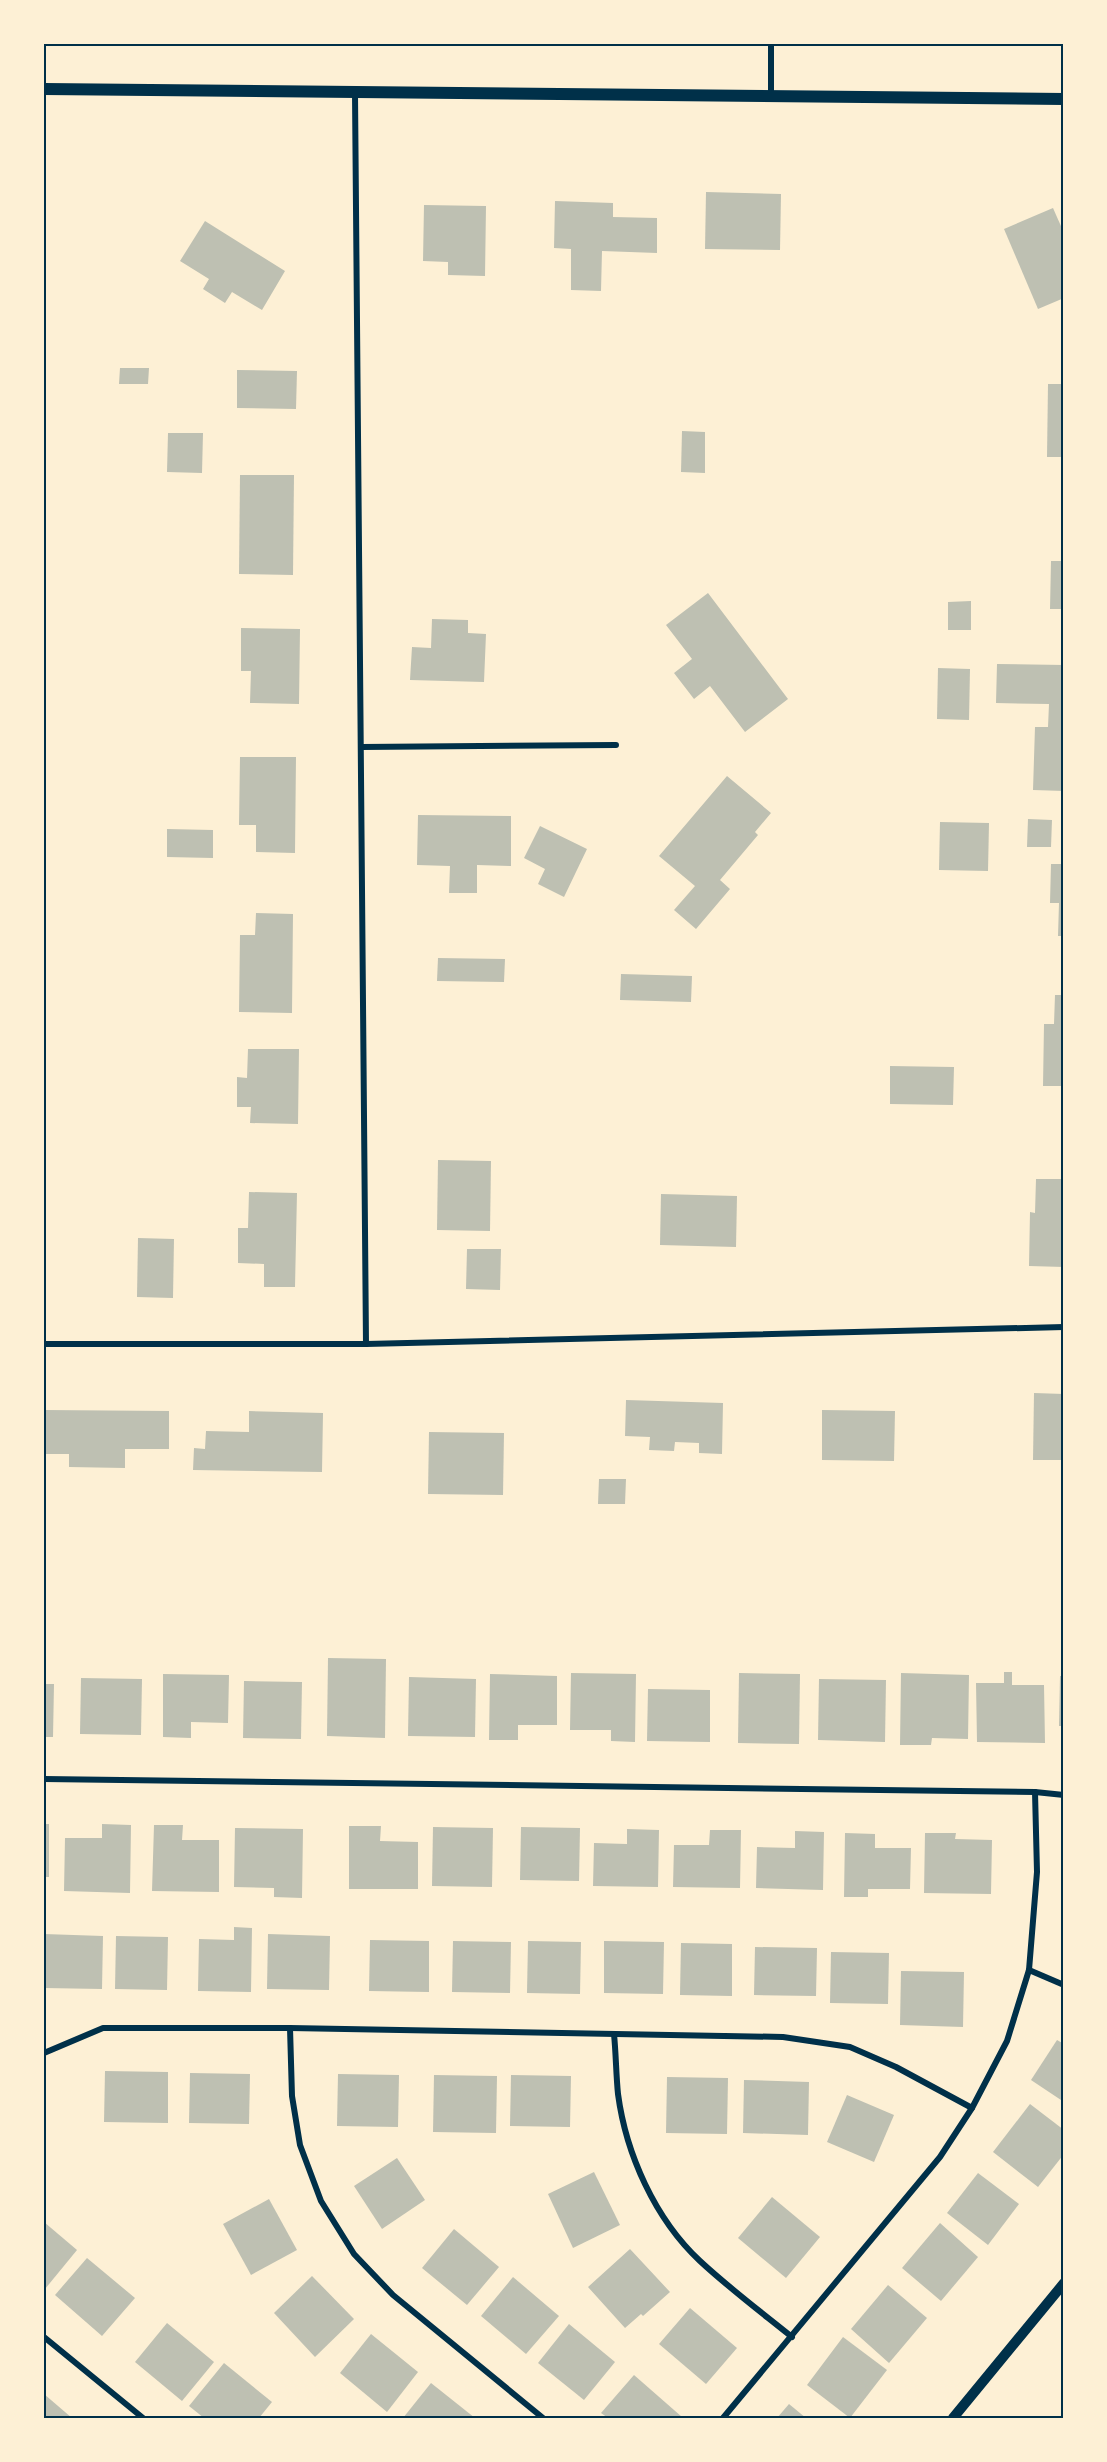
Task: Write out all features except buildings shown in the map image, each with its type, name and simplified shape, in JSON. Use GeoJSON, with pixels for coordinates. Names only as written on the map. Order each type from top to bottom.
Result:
{"type":"FeatureCollection","features":[{"type":"Feature","properties":{"kind":"main road"},"geometry":{"type":"LineString","coordinates":[[44,90],[1064,99]]}},
{"type":"Feature","properties":{"kind":"street"},"geometry":{"type":"LineString","coordinates":[[771,44],[771,96]]}},
{"type":"Feature","properties":{"kind":"street"},"geometry":{"type":"LineString","coordinates":[[355,94],[366,1344]]}},
{"type":"Feature","properties":{"kind":"street"},"geometry":{"type":"LineString","coordinates":[[362,747],[615,745]]}},
{"type":"Feature","properties":{"kind":"street"},"geometry":{"type":"LineString","coordinates":[[44,1344],[366,1344],[1064,1327]]}},
{"type":"Feature","properties":{"kind":"street"},"geometry":{"type":"LineString","coordinates":[[44,1779],[1035,1792],[1064,1795]]}},
{"type":"Feature","properties":{"kind":"street"},"geometry":{"type":"LineString","coordinates":[[723,2418],[940,2157],[972,2108],[1006,2041],[1029,1970],[1037,1872],[1035,1792]]}},
{"type":"Feature","properties":{"kind":"street"},"geometry":{"type":"LineString","coordinates":[[1029,1970],[1064,1985]]}},
{"type":"Feature","properties":{"kind":"street"},"geometry":{"type":"LineString","coordinates":[[44,2053],[103,2028],[290,2028],[783,2037],[850,2048],[896,2067],[972,2108]]}},
{"type":"Feature","properties":{"kind":"street"},"geometry":{"type":"LineString","coordinates":[[290,2028],[292,2096],[300,2145],[321,2201],[354,2254],[393,2295],[543,2418]]}},
{"type":"Feature","properties":{"kind":"street"},"geometry":{"type":"LineString","coordinates":[[614,2034],[618,2095],[643,2177],[658,2208],[699,2260],[792,2337]]}},
{"type":"Feature","properties":{"kind":"street"},"geometry":{"type":"LineString","coordinates":[[953,2418],[1064,2283]]}},
{"type":"Feature","properties":{"kind":"street"},"geometry":{"type":"LineString","coordinates":[[44,2337],[143,2418]]}}]}
